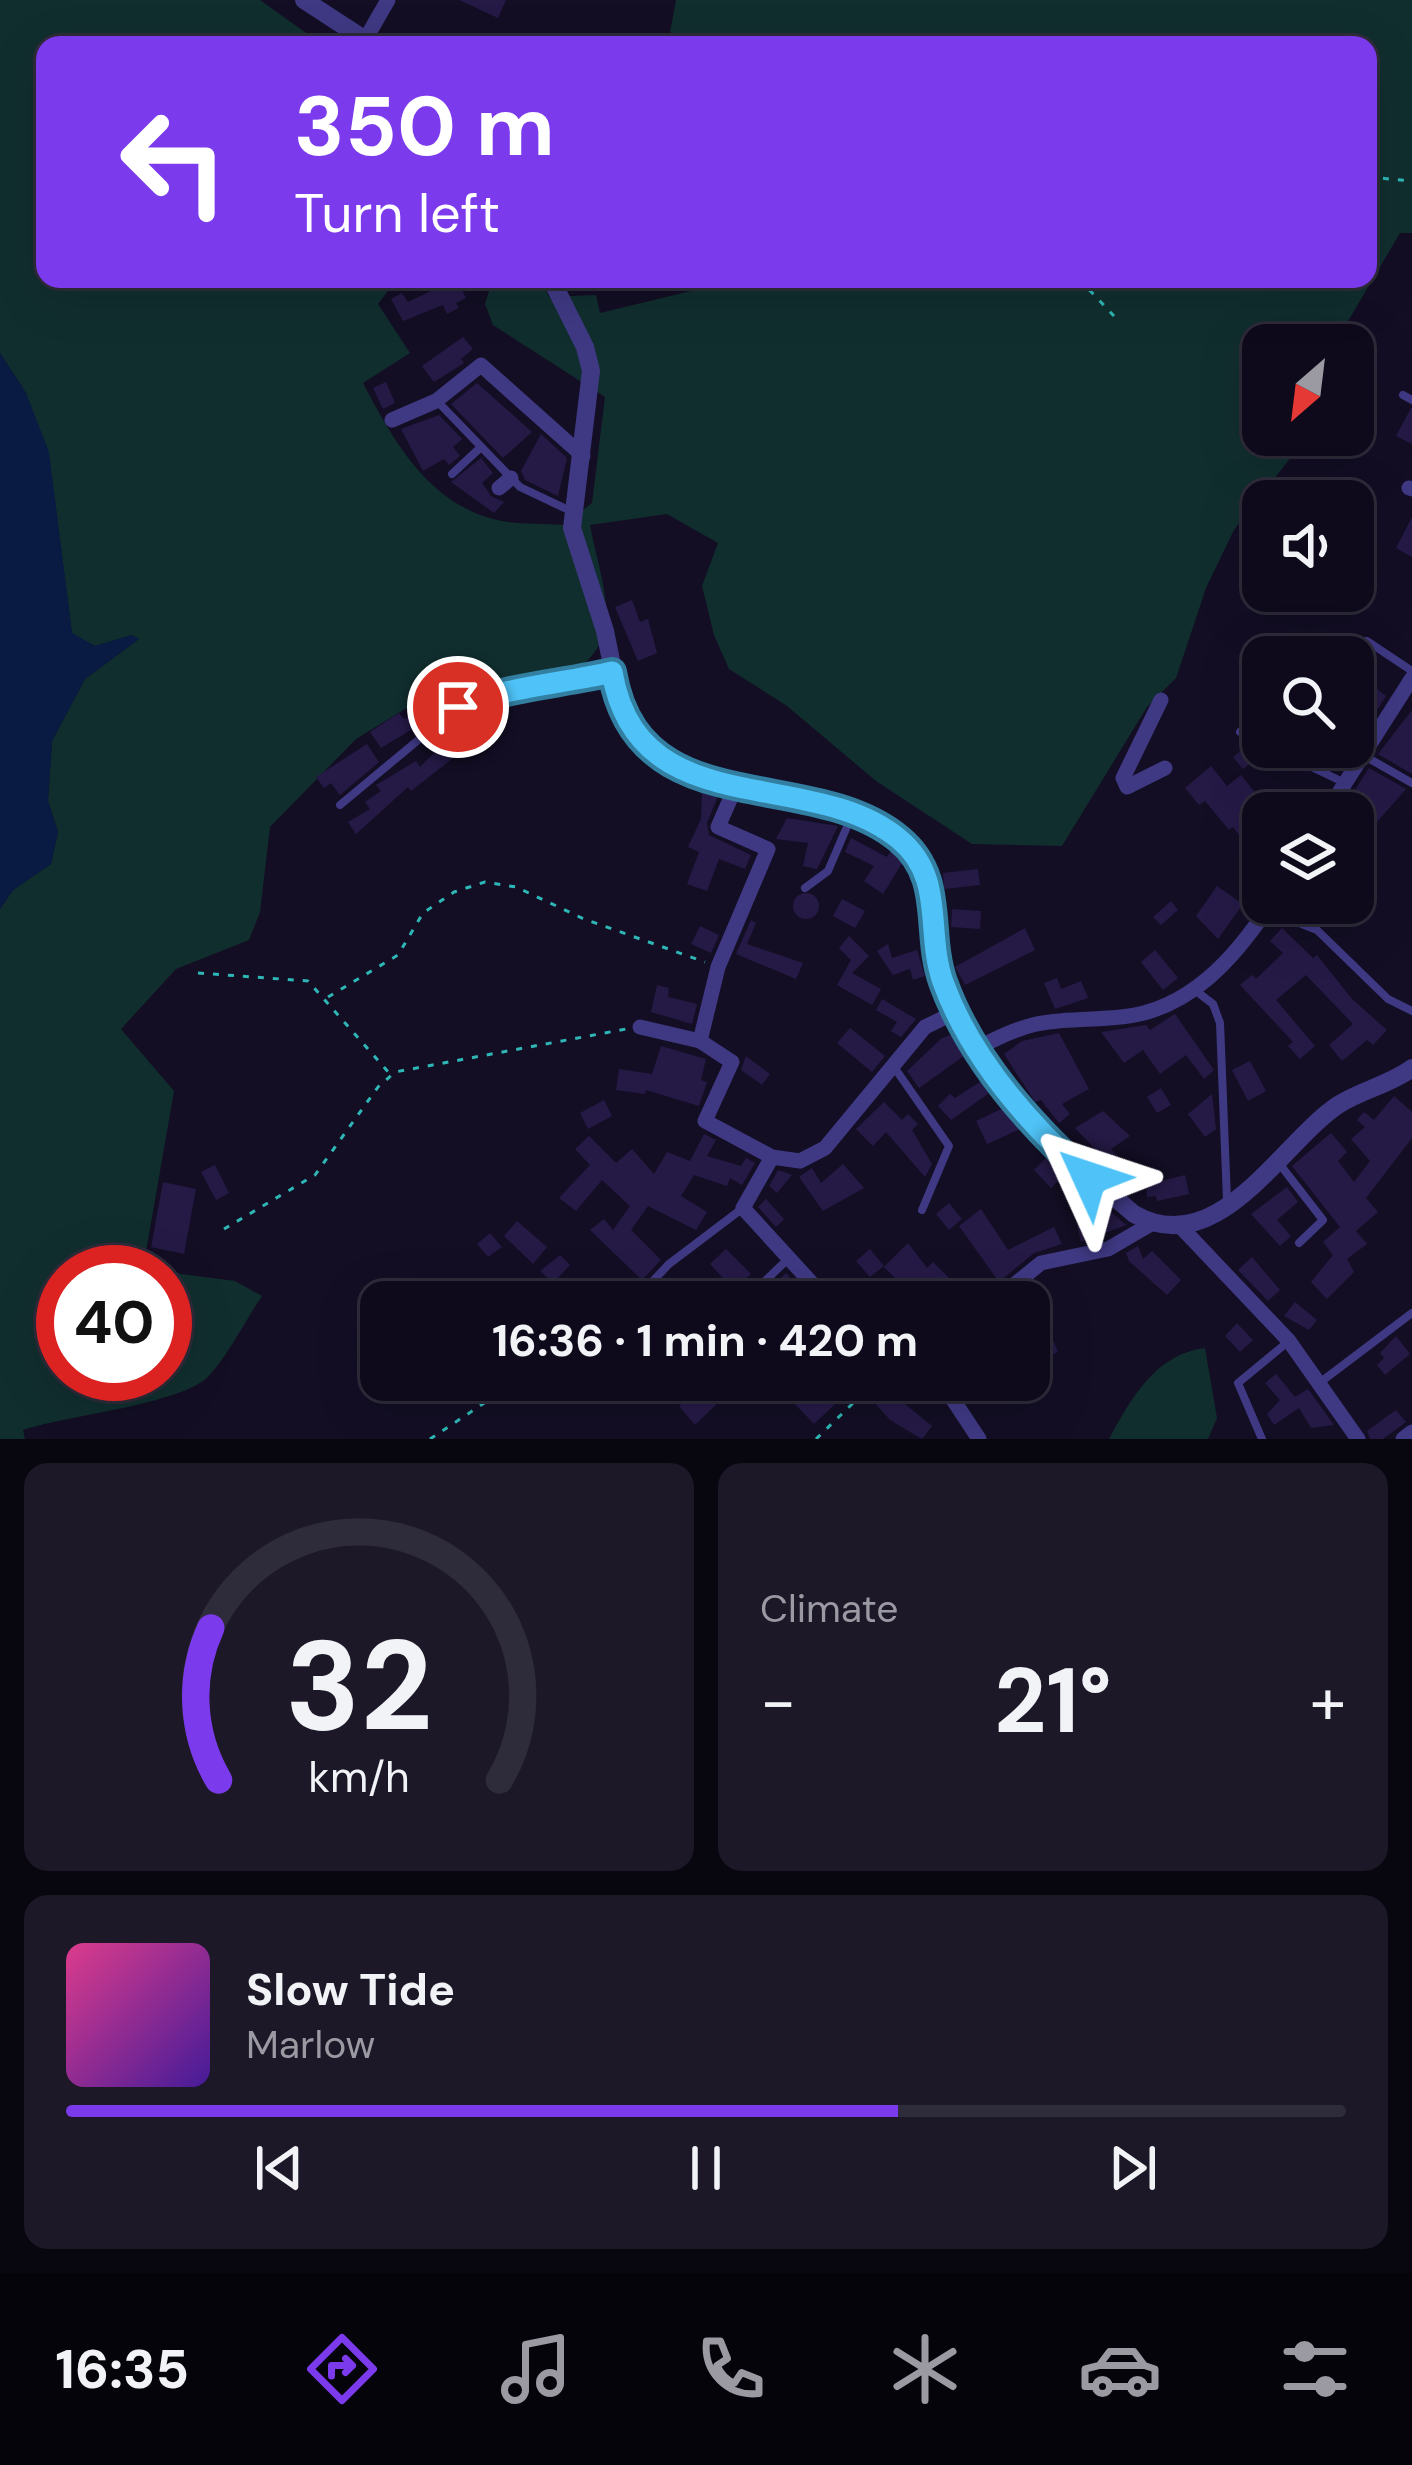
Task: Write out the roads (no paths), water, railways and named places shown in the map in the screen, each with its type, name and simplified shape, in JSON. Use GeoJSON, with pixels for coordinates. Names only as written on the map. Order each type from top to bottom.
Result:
{"type":"FeatureCollection","features":[{"type":"Feature","properties":{"kind":"street"},"geometry":{"type":"LineString","coordinates":[[304,0],[360,36]]}},
{"type":"Feature","properties":{"kind":"street"},"geometry":{"type":"LineString","coordinates":[[372,36],[388,0]]}},
{"type":"Feature","properties":{"kind":"street"},"geometry":{"type":"LineString","coordinates":[[556,288],[585,347],[591,371],[574,512],[577,555],[605,631],[623,719],[637,737],[680,767],[735,788],[853,813],[904,842],[928,874],[937,956],[958,1011],[1041,1135],[1113,1199],[1151,1224],[1179,1225],[1227,1207],[1341,1103],[1412,1068]]}},
{"type":"Feature","properties":{"kind":"street"},"geometry":{"type":"LineString","coordinates":[[392,420],[436,401],[481,365],[583,456]]}},
{"type":"Feature","properties":{"kind":"street"},"geometry":{"type":"LineString","coordinates":[[1374,734],[1412,675]]}},
{"type":"Feature","properties":{"kind":"street"},"geometry":{"type":"LineString","coordinates":[[1161,700],[1123,778],[1127,788],[1166,768]]}},
{"type":"Feature","properties":{"kind":"street"},"geometry":{"type":"LineString","coordinates":[[1339,792],[1353,768]]}},
{"type":"Feature","properties":{"kind":"street"},"geometry":{"type":"LineString","coordinates":[[700,1041],[718,967],[768,849],[718,827],[735,788]]}},
{"type":"Feature","properties":{"kind":"street"},"geometry":{"type":"LineString","coordinates":[[980,1047],[1044,1018],[1126,1017],[1196,991],[1253,924]]}},
{"type":"Feature","properties":{"kind":"street"},"geometry":{"type":"LineString","coordinates":[[640,1027],[700,1041],[709,1052],[732,1062],[706,1121],[772,1157],[800,1161],[825,1148],[925,1027],[958,1011]]}},
{"type":"Feature","properties":{"kind":"street"},"geometry":{"type":"LineString","coordinates":[[772,1157],[743,1208],[808,1281]]}},
{"type":"Feature","properties":{"kind":"street"},"geometry":{"type":"LineString","coordinates":[[1018,1281],[1040,1263],[1108,1249],[1151,1224]]}},
{"type":"Feature","properties":{"kind":"street"},"geometry":{"type":"LineString","coordinates":[[1179,1225],[1289,1341],[1322,1381],[1358,1439]]}},
{"type":"Feature","properties":{"kind":"street"},"geometry":{"type":"LineString","coordinates":[[954,1401],[979,1439]]}},
{"type":"Feature","properties":{"kind":"street"},"geometry":{"type":"LineString","coordinates":[[1403,1439],[1412,1432]]}},
{"type":"Feature","properties":{"kind":"lane"},"geometry":{"type":"LineString","coordinates":[[436,401],[482,447],[505,483],[574,512]]}},
{"type":"Feature","properties":{"kind":"lane"},"geometry":{"type":"LineString","coordinates":[[452,474],[482,447]]}},
{"type":"Feature","properties":{"kind":"lane"},"geometry":{"type":"LineString","coordinates":[[1374,646],[1412,675]]}},
{"type":"Feature","properties":{"kind":"lane"},"geometry":{"type":"LineString","coordinates":[[340,805],[458,707],[498,691],[528,692],[612,672]]}},
{"type":"Feature","properties":{"kind":"lane"},"geometry":{"type":"LineString","coordinates":[[1374,761],[1412,783]]}},
{"type":"Feature","properties":{"kind":"lane"},"geometry":{"type":"LineString","coordinates":[[1314,768],[1344,783]]}},
{"type":"Feature","properties":{"kind":"lane"},"geometry":{"type":"LineString","coordinates":[[806,888],[828,871],[853,813]]}},
{"type":"Feature","properties":{"kind":"lane"},"geometry":{"type":"LineString","coordinates":[[1304,924],[1317,930],[1388,999],[1412,1011]]}},
{"type":"Feature","properties":{"kind":"lane"},"geometry":{"type":"LineString","coordinates":[[1196,991],[1213,1004],[1220,1023],[1227,1207]]}},
{"type":"Feature","properties":{"kind":"lane"},"geometry":{"type":"LineString","coordinates":[[894,1067],[949,1146],[922,1210]]}},
{"type":"Feature","properties":{"kind":"lane"},"geometry":{"type":"LineString","coordinates":[[1278,1162],[1323,1220],[1299,1244]]}},
{"type":"Feature","properties":{"kind":"lane"},"geometry":{"type":"LineString","coordinates":[[653,1281],[743,1208]]}},
{"type":"Feature","properties":{"kind":"lane"},"geometry":{"type":"LineString","coordinates":[[765,1281],[787,1260]]}},
{"type":"Feature","properties":{"kind":"lane"},"geometry":{"type":"LineString","coordinates":[[1322,1381],[1412,1313]]}},
{"type":"Feature","properties":{"kind":"lane"},"geometry":{"type":"LineString","coordinates":[[1262,1439],[1238,1383],[1289,1341]]}},
{"type":"Feature","properties":{"kind":"water"},"geometry":{"type":"Polygon","coordinates":[[[0,353],[26,393],[49,452],[72,633],[95,646],[132,635],[139,639],[85,679],[52,741],[48,801],[58,832],[51,864],[13,890],[0,909],[0,353]]]}}]}
